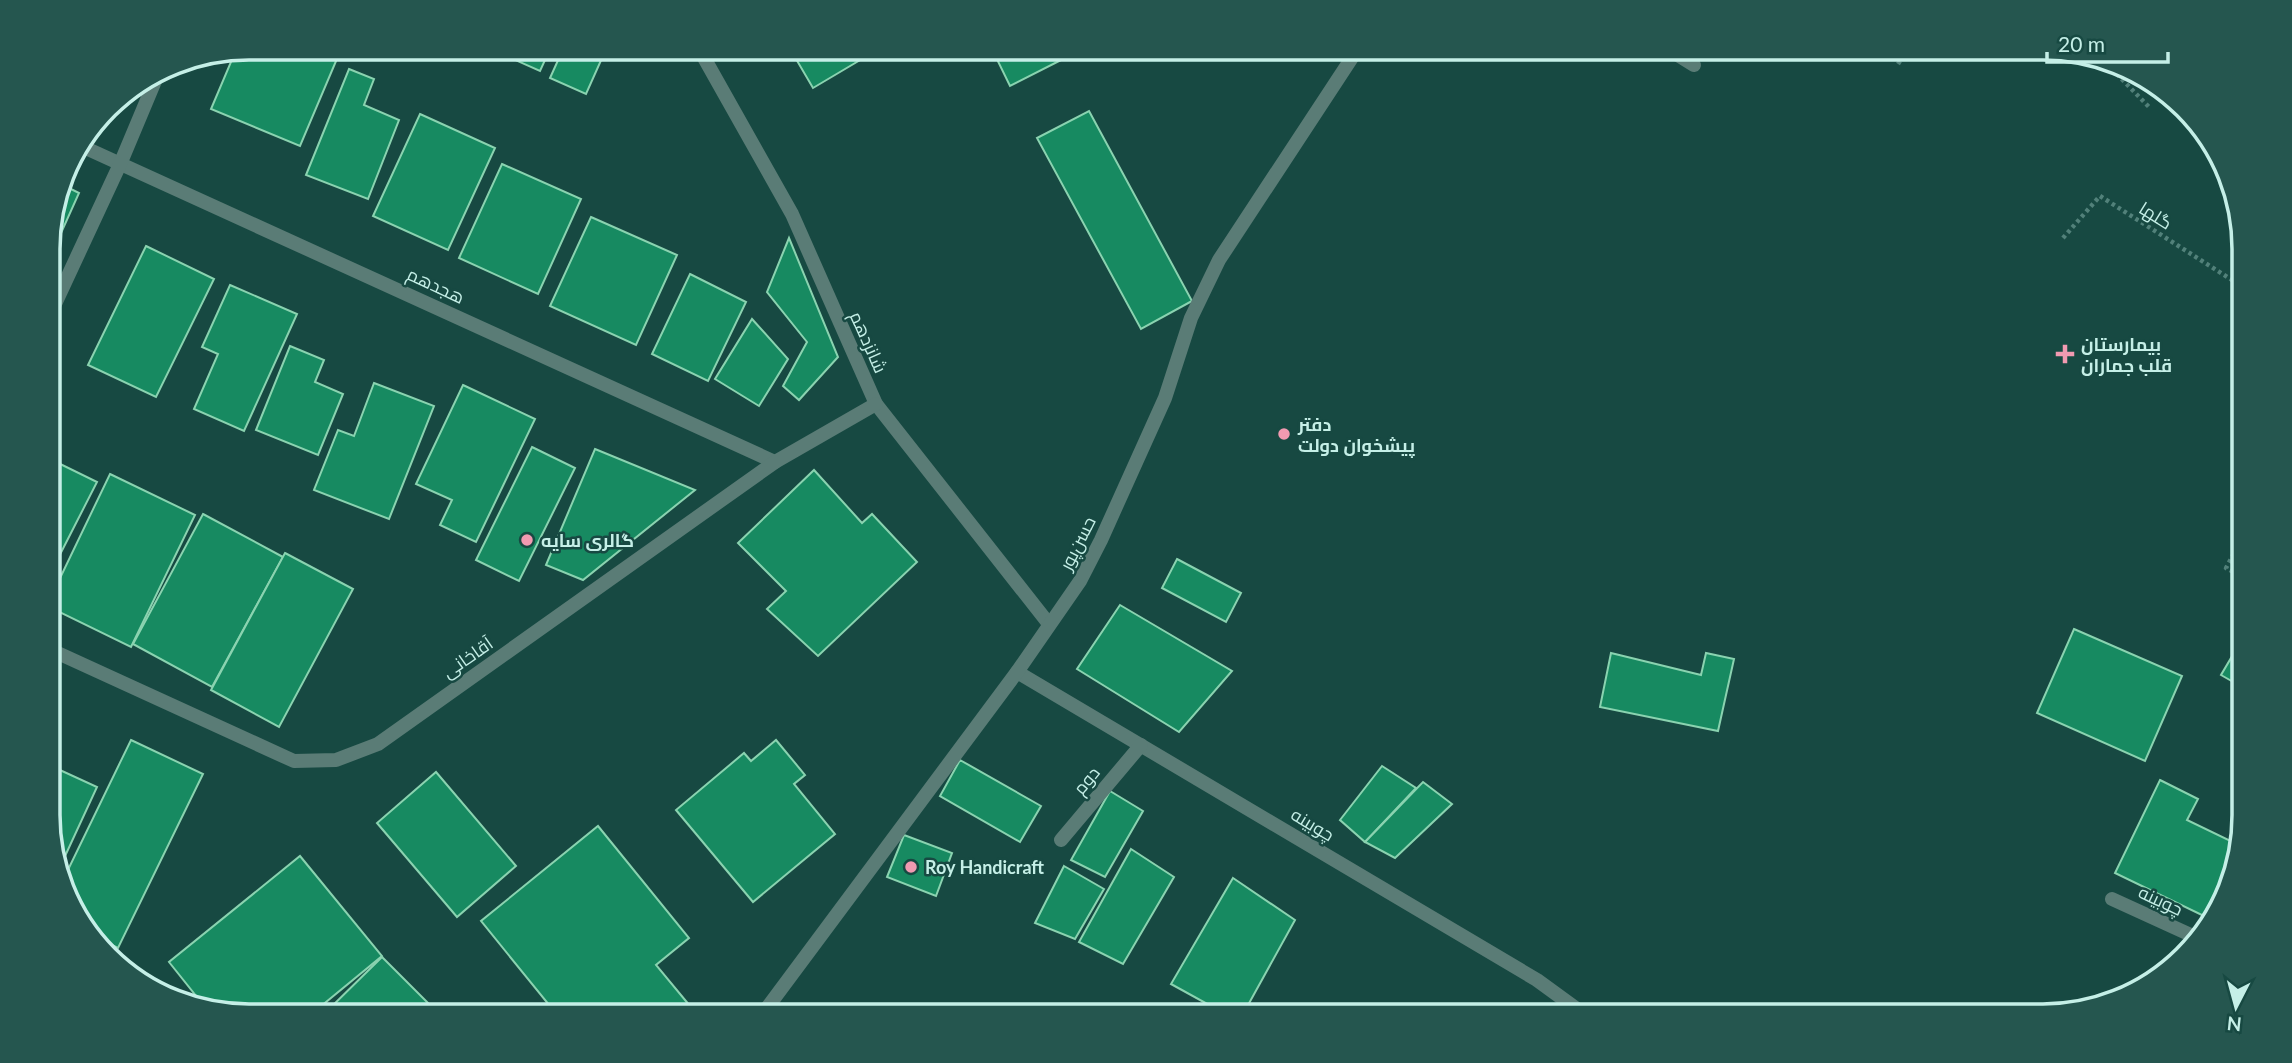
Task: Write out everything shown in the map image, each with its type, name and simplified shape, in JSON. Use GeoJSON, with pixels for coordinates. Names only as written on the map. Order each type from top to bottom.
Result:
{"type":"FeatureCollection","features":[{"type":"Feature","properties":{"kind":"street","name":"شانزدهم"},"geometry":{"type":"LineString","coordinates":[[709,60],[792,214],[876,404],[1049,624]]}},
{"type":"Feature","properties":{"kind":"street","name":"حسن‌پور"},"geometry":{"type":"LineString","coordinates":[[770,1004],[1017,672],[1080,581],[1165,398],[1191,318],[1219,260],[1350,60]]}},
{"type":"Feature","properties":{"kind":"street"},"geometry":{"type":"LineString","coordinates":[[1687,60],[1695,65]]}},
{"type":"Feature","properties":{"kind":"street"},"geometry":{"type":"LineString","coordinates":[[60,293],[153,86]]}},
{"type":"Feature","properties":{"kind":"street","name":"هجدهم"},"geometry":{"type":"LineString","coordinates":[[88,149],[775,462]]}},
{"type":"Feature","properties":{"kind":"street","name":"آقاخانی"},"geometry":{"type":"LineString","coordinates":[[60,654],[294,761],[336,760],[378,744],[775,462],[876,404]]}},
{"type":"Feature","properties":{"kind":"street","name":"چوبینه"},"geometry":{"type":"LineString","coordinates":[[1017,672],[1537,980],[1568,1003]]}},
{"type":"Feature","properties":{"kind":"street","name":"دوم"},"geometry":{"type":"LineString","coordinates":[[1061,840],[1141,745]]}},
{"type":"Feature","properties":{"kind":"street","name":"چوبینه"},"geometry":{"type":"LineString","coordinates":[[2112,899],[2189,934]]}},
{"type":"Feature","properties":{"kind":"path"},"geometry":{"type":"LineString","coordinates":[[1898,64],[1901,60]]}},
{"type":"Feature","properties":{"kind":"path"},"geometry":{"type":"LineString","coordinates":[[2118,75],[2151,108]]}},
{"type":"Feature","properties":{"kind":"path","name":"گلها"},"geometry":{"type":"LineString","coordinates":[[2063,238],[2100,196],[2232,280]]}},
{"type":"Feature","properties":{"kind":"building"},"geometry":{"type":"Polygon","coordinates":[[[336,60],[300,146],[211,109],[231,61],[336,60]]]}},
{"type":"Feature","properties":{"kind":"building"},"geometry":{"type":"Polygon","coordinates":[[[515,60],[545,60],[540,71],[515,60]]]}},
{"type":"Feature","properties":{"kind":"building"},"geometry":{"type":"Polygon","coordinates":[[[558,60],[601,60],[586,94],[550,78],[558,60]]]}},
{"type":"Feature","properties":{"kind":"building"},"geometry":{"type":"Polygon","coordinates":[[[797,60],[860,60],[813,88],[797,60]]]}},
{"type":"Feature","properties":{"kind":"building"},"geometry":{"type":"Polygon","coordinates":[[[997,60],[1061,60],[1010,86],[997,60]]]}},
{"type":"Feature","properties":{"kind":"building"},"geometry":{"type":"Polygon","coordinates":[[[349,69],[374,79],[364,105],[399,120],[368,199],[306,175],[349,69]]]}},
{"type":"Feature","properties":{"kind":"building"},"geometry":{"type":"Polygon","coordinates":[[[1089,111],[1192,301],[1141,329],[1037,138],[1089,111]]]}},
{"type":"Feature","properties":{"kind":"building"},"geometry":{"type":"Polygon","coordinates":[[[420,114],[495,148],[448,250],[373,216],[420,114]]]}},
{"type":"Feature","properties":{"kind":"building"},"geometry":{"type":"Polygon","coordinates":[[[502,164],[581,199],[538,294],[459,258],[502,164]]]}},
{"type":"Feature","properties":{"kind":"building"},"geometry":{"type":"Polygon","coordinates":[[[70,188],[79,193],[60,235],[70,188]]]}},
{"type":"Feature","properties":{"kind":"building"},"geometry":{"type":"Polygon","coordinates":[[[591,217],[677,255],[636,345],[550,306],[591,217]]]}},
{"type":"Feature","properties":{"kind":"building"},"geometry":{"type":"Polygon","coordinates":[[[789,238],[838,357],[799,400],[783,386],[807,342],[767,292],[789,238]]]}},
{"type":"Feature","properties":{"kind":"building"},"geometry":{"type":"Polygon","coordinates":[[[146,246],[214,279],[156,397],[88,365],[146,246]]]}},
{"type":"Feature","properties":{"kind":"building"},"geometry":{"type":"Polygon","coordinates":[[[690,274],[746,302],[708,381],[652,354],[690,274]]]}},
{"type":"Feature","properties":{"kind":"building"},"geometry":{"type":"Polygon","coordinates":[[[230,285],[297,314],[244,431],[194,409],[218,354],[202,347],[230,285]]]}},
{"type":"Feature","properties":{"kind":"building"},"geometry":{"type":"Polygon","coordinates":[[[752,319],[788,359],[759,406],[715,379],[752,319]]]}},
{"type":"Feature","properties":{"kind":"building"},"geometry":{"type":"Polygon","coordinates":[[[290,346],[324,360],[315,382],[343,394],[318,455],[256,430],[290,346]]]}},
{"type":"Feature","properties":{"kind":"building"},"geometry":{"type":"Polygon","coordinates":[[[374,383],[434,406],[389,519],[314,490],[338,430],[354,436],[374,383]]]}},
{"type":"Feature","properties":{"kind":"building"},"geometry":{"type":"Polygon","coordinates":[[[463,385],[535,419],[476,542],[440,525],[452,500],[416,484],[463,385]]]}},
{"type":"Feature","properties":{"kind":"building"},"geometry":{"type":"Polygon","coordinates":[[[532,447],[575,468],[519,581],[476,560],[532,447]]]}},
{"type":"Feature","properties":{"kind":"building"},"geometry":{"type":"Polygon","coordinates":[[[595,449],[695,490],[583,580],[546,565],[595,449]]]}},
{"type":"Feature","properties":{"kind":"building"},"geometry":{"type":"Polygon","coordinates":[[[60,464],[97,482],[60,554],[60,464]]]}},
{"type":"Feature","properties":{"kind":"building"},"geometry":{"type":"Polygon","coordinates":[[[814,470],[862,523],[872,514],[917,562],[818,656],[767,609],[786,591],[738,543],[814,470]]]}},
{"type":"Feature","properties":{"kind":"building"},"geometry":{"type":"Polygon","coordinates":[[[110,474],[195,515],[131,647],[60,612],[60,578],[110,474]]]}},
{"type":"Feature","properties":{"kind":"building"},"geometry":{"type":"Polygon","coordinates":[[[203,514],[283,557],[212,687],[133,644],[203,514]]]}},
{"type":"Feature","properties":{"kind":"building"},"geometry":{"type":"Polygon","coordinates":[[[285,553],[353,589],[279,727],[211,690],[285,553]]]}},
{"type":"Feature","properties":{"kind":"building"},"geometry":{"type":"Polygon","coordinates":[[[1177,559],[1241,593],[1226,622],[1162,588],[1177,559]]]}},
{"type":"Feature","properties":{"kind":"building"},"geometry":{"type":"Polygon","coordinates":[[[1120,605],[1232,671],[1179,732],[1077,669],[1120,605]]]}},
{"type":"Feature","properties":{"kind":"building"},"geometry":{"type":"Polygon","coordinates":[[[2074,629],[2182,676],[2145,761],[2037,713],[2074,629]]]}},
{"type":"Feature","properties":{"kind":"building"},"geometry":{"type":"Polygon","coordinates":[[[1611,653],[1701,675],[1706,653],[1734,659],[1718,731],[1600,707],[1611,653]]]}},
{"type":"Feature","properties":{"kind":"building"},"geometry":{"type":"Polygon","coordinates":[[[2232,656],[2232,681],[2221,675],[2232,656]]]}},
{"type":"Feature","properties":{"kind":"building"},"geometry":{"type":"Polygon","coordinates":[[[131,740],[203,774],[118,948],[99,930],[85,909],[68,870],[131,740]]]}},
{"type":"Feature","properties":{"kind":"building"},"geometry":{"type":"Polygon","coordinates":[[[776,740],[805,775],[794,784],[835,834],[753,902],[676,810],[744,753],[751,761],[776,740]]]}},
{"type":"Feature","properties":{"kind":"building"},"geometry":{"type":"Polygon","coordinates":[[[960,760],[1041,806],[1020,842],[940,796],[960,760]]]}},
{"type":"Feature","properties":{"kind":"building"},"geometry":{"type":"Polygon","coordinates":[[[1382,766],[1416,788],[1365,842],[1340,820],[1382,766]]]}},
{"type":"Feature","properties":{"kind":"building"},"geometry":{"type":"Polygon","coordinates":[[[60,770],[97,787],[65,857],[61,839],[60,770]]]}},
{"type":"Feature","properties":{"kind":"building"},"geometry":{"type":"Polygon","coordinates":[[[436,772],[516,866],[457,917],[377,823],[436,772]]]}},
{"type":"Feature","properties":{"kind":"building"},"geometry":{"type":"Polygon","coordinates":[[[2160,780],[2198,799],[2187,820],[2231,841],[2218,887],[2203,915],[2115,873],[2160,780]]]}},
{"type":"Feature","properties":{"kind":"building"},"geometry":{"type":"Polygon","coordinates":[[[1423,782],[1452,804],[1395,858],[1365,842],[1423,782]]]}},
{"type":"Feature","properties":{"kind":"building"},"geometry":{"type":"Polygon","coordinates":[[[1110,791],[1143,811],[1105,877],[1071,860],[1110,791]]]}},
{"type":"Feature","properties":{"kind":"building"},"geometry":{"type":"Polygon","coordinates":[[[598,826],[689,938],[656,965],[688,1004],[548,1004],[481,921],[598,826]]]}},
{"type":"Feature","properties":{"kind":"building"},"geometry":{"type":"Polygon","coordinates":[[[904,835],[952,853],[936,896],[887,877],[904,835]]]}},
{"type":"Feature","properties":{"kind":"building"},"geometry":{"type":"Polygon","coordinates":[[[1131,849],[1174,877],[1123,964],[1079,942],[1131,849]]]}},
{"type":"Feature","properties":{"kind":"building"},"geometry":{"type":"Polygon","coordinates":[[[300,856],[382,956],[324,1004],[248,1004],[211,1000],[196,995],[169,962],[300,856]]]}},
{"type":"Feature","properties":{"kind":"building"},"geometry":{"type":"Polygon","coordinates":[[[1064,866],[1104,889],[1075,939],[1035,923],[1064,866]]]}},
{"type":"Feature","properties":{"kind":"building"},"geometry":{"type":"Polygon","coordinates":[[[1233,878],[1295,920],[1249,1003],[1206,1003],[1171,984],[1233,878]]]}},
{"type":"Feature","properties":{"kind":"building"},"geometry":{"type":"Polygon","coordinates":[[[382,957],[429,1004],[334,1004],[382,957]]]}},
{"type":"Feature","properties":{"kind":"place","name":"بیمارستان قلب جماران"},"geometry":{"type":"Point","coordinates":[2065,354]}},
{"type":"Feature","properties":{"kind":"place","name":"دفتر پیشخوان دولت"},"geometry":{"type":"Point","coordinates":[1284,434]}},
{"type":"Feature","properties":{"kind":"place","name":"گالری سایه"},"geometry":{"type":"Point","coordinates":[527,540]}},
{"type":"Feature","properties":{"kind":"place","name":"Roy Handicraft"},"geometry":{"type":"Point","coordinates":[911,867]}}]}
